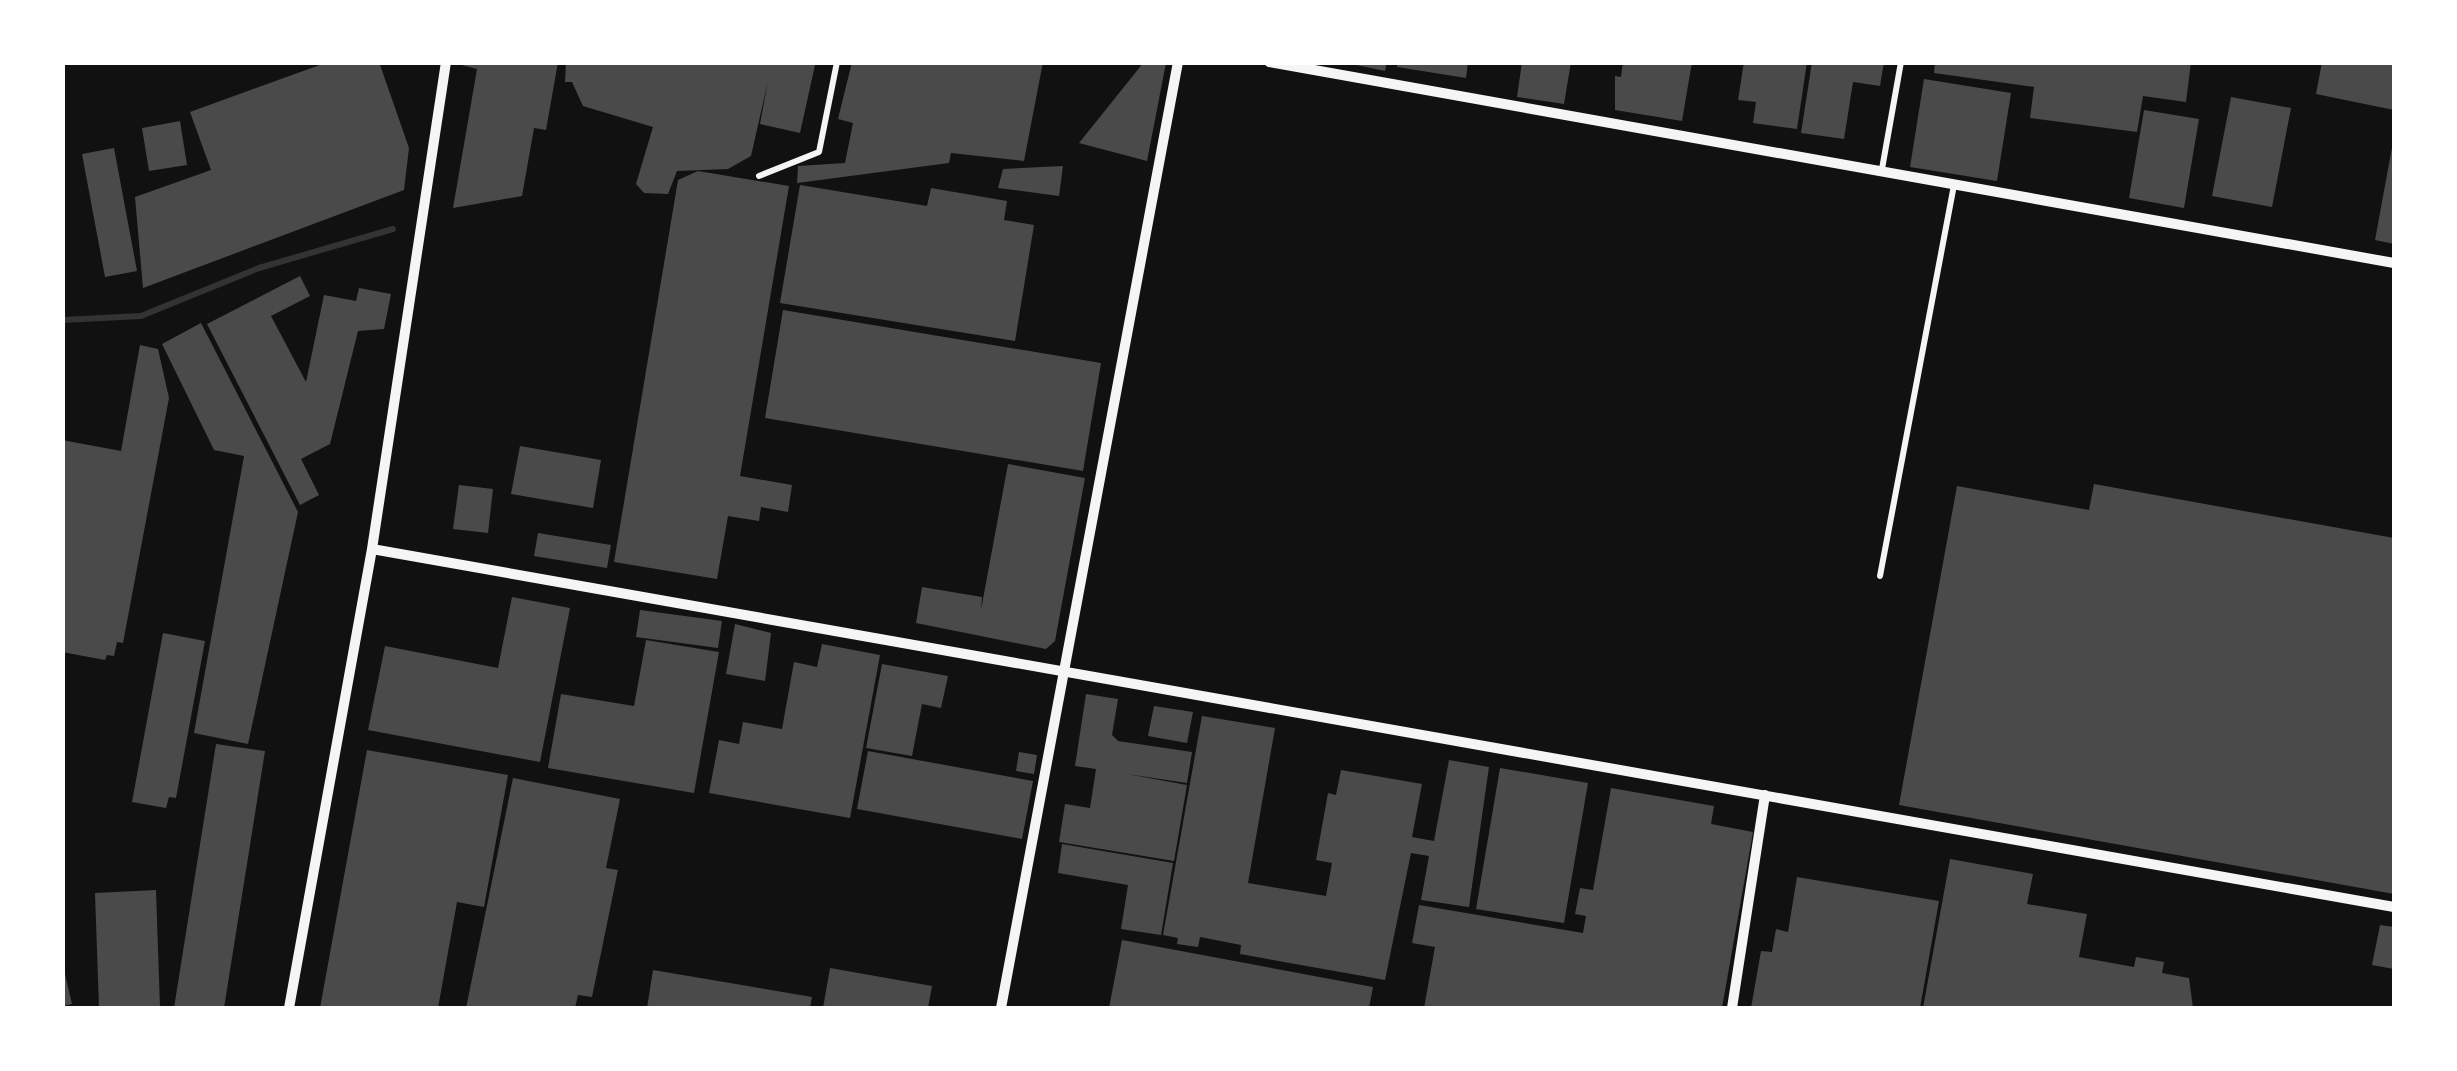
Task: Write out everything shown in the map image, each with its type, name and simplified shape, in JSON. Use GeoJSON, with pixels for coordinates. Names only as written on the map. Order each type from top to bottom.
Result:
{"type":"FeatureCollection","features":[{"type":"Feature","properties":{"kind":"street"},"geometry":{"type":"LineString","coordinates":[[288,1008],[372,549],[446,62]]}},
{"type":"Feature","properties":{"kind":"street"},"geometry":{"type":"LineString","coordinates":[[1000,1008],[1178,62]]}},
{"type":"Feature","properties":{"kind":"street"},"geometry":{"type":"LineString","coordinates":[[1269,62],[2394,263]]}},
{"type":"Feature","properties":{"kind":"street"},"geometry":{"type":"LineString","coordinates":[[372,549],[2394,907]]}},
{"type":"Feature","properties":{"kind":"street"},"geometry":{"type":"LineString","coordinates":[[1732,1008],[1765,795]]}},
{"type":"Feature","properties":{"kind":"lane"},"geometry":{"type":"LineString","coordinates":[[760,176],[819,152],[837,62]]}},
{"type":"Feature","properties":{"kind":"lane"},"geometry":{"type":"LineString","coordinates":[[1882,169],[1901,62]]}},
{"type":"Feature","properties":{"kind":"lane"},"geometry":{"type":"LineString","coordinates":[[1880,576],[1955,184]]}},
{"type":"Feature","properties":{"kind":"building"},"geometry":{"type":"Polygon","coordinates":[[[328,62],[379,62],[409,148],[404,190],[143,288],[135,197],[211,170],[190,112],[328,62]]]}},
{"type":"Feature","properties":{"kind":"building"},"geometry":{"type":"Polygon","coordinates":[[[450,62],[558,62],[546,130],[534,128],[522,196],[453,208],[477,69],[450,62]]]}},
{"type":"Feature","properties":{"kind":"building"},"geometry":{"type":"Polygon","coordinates":[[[566,62],[815,65],[800,133],[760,124],[768,81],[751,156],[728,169],[677,171],[668,194],[644,193],[636,184],[653,127],[583,106],[572,82],[565,82],[566,62]]]}},
{"type":"Feature","properties":{"kind":"building"},"geometry":{"type":"Polygon","coordinates":[[[852,62],[1043,62],[1024,161],[951,153],[949,163],[797,183],[798,166],[845,163],[853,123],[838,119],[852,62]]]}},
{"type":"Feature","properties":{"kind":"building"},"geometry":{"type":"Polygon","coordinates":[[[1144,62],[1166,63],[1147,161],[1079,143],[1144,62]]]}},
{"type":"Feature","properties":{"kind":"building"},"geometry":{"type":"Polygon","coordinates":[[[1342,62],[1387,62],[1385,71],[1342,62]]]}},
{"type":"Feature","properties":{"kind":"building"},"geometry":{"type":"Polygon","coordinates":[[[1398,62],[1468,62],[1466,78],[1397,67],[1398,62]]]}},
{"type":"Feature","properties":{"kind":"building"},"geometry":{"type":"Polygon","coordinates":[[[1522,62],[1571,62],[1564,104],[1517,97],[1522,62]]]}},
{"type":"Feature","properties":{"kind":"building"},"geometry":{"type":"Polygon","coordinates":[[[1623,62],[1692,62],[1682,121],[1615,110],[1615,76],[1621,77],[1623,62]]]}},
{"type":"Feature","properties":{"kind":"building"},"geometry":{"type":"Polygon","coordinates":[[[1744,62],[1807,62],[1797,129],[1753,123],[1756,102],[1738,100],[1744,62]]]}},
{"type":"Feature","properties":{"kind":"building"},"geometry":{"type":"Polygon","coordinates":[[[1812,62],[1884,62],[1880,86],[1853,82],[1844,139],[1801,133],[1812,62]]]}},
{"type":"Feature","properties":{"kind":"building"},"geometry":{"type":"Polygon","coordinates":[[[1935,62],[2191,62],[2186,102],[2143,96],[2137,132],[2030,118],[2034,87],[1934,73],[1935,62]]]}},
{"type":"Feature","properties":{"kind":"building"},"geometry":{"type":"Polygon","coordinates":[[[2322,62],[2394,62],[2394,110],[2316,94],[2322,62]]]}},
{"type":"Feature","properties":{"kind":"building"},"geometry":{"type":"Polygon","coordinates":[[[1924,79],[2011,93],[1997,181],[1910,167],[1924,79]]]}},
{"type":"Feature","properties":{"kind":"building"},"geometry":{"type":"Polygon","coordinates":[[[2231,97],[2291,108],[2272,207],[2212,196],[2231,97]]]}},
{"type":"Feature","properties":{"kind":"building"},"geometry":{"type":"Polygon","coordinates":[[[2144,110],[2199,119],[2184,208],[2129,198],[2144,110]]]}},
{"type":"Feature","properties":{"kind":"building"},"geometry":{"type":"Polygon","coordinates":[[[180,121],[187,165],[149,171],[142,128],[180,121]]]}},
{"type":"Feature","properties":{"kind":"building"},"geometry":{"type":"Polygon","coordinates":[[[2394,142],[2394,244],[2375,240],[2394,142]]]}},
{"type":"Feature","properties":{"kind":"building"},"geometry":{"type":"Polygon","coordinates":[[[114,148],[137,271],[105,277],[82,154],[114,148]]]}},
{"type":"Feature","properties":{"kind":"building"},"geometry":{"type":"Polygon","coordinates":[[[1063,166],[1059,196],[998,188],[1003,169],[1063,166]]]}},
{"type":"Feature","properties":{"kind":"building"},"geometry":{"type":"Polygon","coordinates":[[[698,171],[789,186],[740,476],[792,485],[788,512],[761,507],[759,521],[728,516],[717,579],[614,562],[678,180],[698,171]]]}},
{"type":"Feature","properties":{"kind":"building"},"geometry":{"type":"Polygon","coordinates":[[[800,185],[927,206],[931,188],[1007,201],[1004,220],[1034,225],[1015,341],[780,303],[800,185]]]}},
{"type":"Feature","properties":{"kind":"building"},"geometry":{"type":"Polygon","coordinates":[[[300,276],[310,296],[271,316],[306,382],[324,295],[356,301],[359,288],[391,294],[384,329],[358,331],[330,444],[301,459],[319,495],[300,505],[207,324],[300,276]]]}},
{"type":"Feature","properties":{"kind":"building"},"geometry":{"type":"Polygon","coordinates":[[[783,310],[1101,363],[1083,471],[765,418],[783,310]]]}},
{"type":"Feature","properties":{"kind":"building"},"geometry":{"type":"Polygon","coordinates":[[[201,323],[298,512],[248,744],[194,733],[244,456],[214,450],[162,344],[201,323]]]}},
{"type":"Feature","properties":{"kind":"building"},"geometry":{"type":"Polygon","coordinates":[[[140,345],[158,349],[169,398],[123,643],[117,642],[114,656],[107,655],[105,660],[62,652],[62,440],[121,451],[140,345]]]}},
{"type":"Feature","properties":{"kind":"building"},"geometry":{"type":"Polygon","coordinates":[[[520,446],[601,460],[593,508],[511,494],[520,446]]]}},
{"type":"Feature","properties":{"kind":"building"},"geometry":{"type":"Polygon","coordinates":[[[1008,464],[1085,478],[1055,641],[1046,649],[916,623],[922,587],[982,597],[981,610],[1008,464]]]}},
{"type":"Feature","properties":{"kind":"building"},"geometry":{"type":"Polygon","coordinates":[[[2094,484],[2394,538],[2394,894],[1899,805],[1957,486],[2089,510],[2094,484]]]}},
{"type":"Feature","properties":{"kind":"building"},"geometry":{"type":"Polygon","coordinates":[[[459,485],[493,489],[488,533],[453,529],[459,485]]]}},
{"type":"Feature","properties":{"kind":"building"},"geometry":{"type":"Polygon","coordinates":[[[538,533],[611,545],[607,568],[534,556],[538,533]]]}},
{"type":"Feature","properties":{"kind":"building"},"geometry":{"type":"Polygon","coordinates":[[[512,597],[570,608],[540,762],[368,730],[385,646],[498,668],[512,597]]]}},
{"type":"Feature","properties":{"kind":"building"},"geometry":{"type":"Polygon","coordinates":[[[640,610],[722,621],[718,648],[636,637],[640,610]]]}},
{"type":"Feature","properties":{"kind":"building"},"geometry":{"type":"Polygon","coordinates":[[[735,624],[771,633],[765,681],[726,674],[735,624]]]}},
{"type":"Feature","properties":{"kind":"building"},"geometry":{"type":"Polygon","coordinates":[[[163,633],[205,641],[176,798],[169,797],[166,808],[132,802],[163,633]]]}},
{"type":"Feature","properties":{"kind":"building"},"geometry":{"type":"Polygon","coordinates":[[[646,640],[719,652],[694,793],[548,768],[561,694],[634,706],[646,640]]]}},
{"type":"Feature","properties":{"kind":"building"},"geometry":{"type":"Polygon","coordinates":[[[822,644],[880,655],[850,818],[709,793],[719,740],[739,744],[743,722],[782,729],[794,662],[817,667],[822,644]]]}},
{"type":"Feature","properties":{"kind":"building"},"geometry":{"type":"Polygon","coordinates":[[[882,664],[948,676],[941,708],[922,704],[912,756],[866,748],[882,664]]]}},
{"type":"Feature","properties":{"kind":"building"},"geometry":{"type":"Polygon","coordinates":[[[1086,694],[1118,699],[1112,735],[1118,741],[1192,752],[1187,783],[1127,774],[1187,785],[1174,861],[1059,842],[1065,804],[1090,808],[1096,769],[1075,766],[1086,694]]]}},
{"type":"Feature","properties":{"kind":"building"},"geometry":{"type":"Polygon","coordinates":[[[1154,706],[1193,712],[1187,743],[1148,736],[1154,706]]]}},
{"type":"Feature","properties":{"kind":"building"},"geometry":{"type":"Polygon","coordinates":[[[1202,716],[1275,728],[1248,883],[1326,896],[1332,863],[1316,860],[1328,793],[1336,795],[1341,770],[1422,784],[1412,837],[1434,841],[1449,760],[1489,767],[1469,907],[1421,900],[1429,856],[1411,853],[1385,980],[1240,954],[1241,945],[1200,937],[1198,947],[1177,944],[1178,938],[1163,935],[1202,716]]]}},
{"type":"Feature","properties":{"kind":"building"},"geometry":{"type":"Polygon","coordinates":[[[216,744],[265,751],[224,1008],[174,1008],[216,744]]]}},
{"type":"Feature","properties":{"kind":"building"},"geometry":{"type":"Polygon","coordinates":[[[367,750],[508,775],[484,907],[457,902],[438,1008],[320,1008],[367,750]]]}},
{"type":"Feature","properties":{"kind":"building"},"geometry":{"type":"Polygon","coordinates":[[[868,751],[1033,781],[1022,839],[857,809],[868,751]]]}},
{"type":"Feature","properties":{"kind":"building"},"geometry":{"type":"Polygon","coordinates":[[[1019,752],[1037,755],[1034,774],[1016,771],[1019,752]]]}},
{"type":"Feature","properties":{"kind":"building"},"geometry":{"type":"Polygon","coordinates":[[[1500,768],[1588,783],[1564,923],[1476,909],[1500,768]]]}},
{"type":"Feature","properties":{"kind":"building"},"geometry":{"type":"Polygon","coordinates":[[[513,778],[620,799],[606,868],[618,870],[592,997],[578,995],[575,1008],[466,1008],[513,778]]]}},
{"type":"Feature","properties":{"kind":"building"},"geometry":{"type":"Polygon","coordinates":[[[1611,788],[1714,806],[1711,824],[1753,832],[1722,1008],[1424,1008],[1435,947],[1412,943],[1419,905],[1583,933],[1586,916],[1575,914],[1580,888],[1593,890],[1611,788]]]}},
{"type":"Feature","properties":{"kind":"building"},"geometry":{"type":"Polygon","coordinates":[[[1062,844],[1173,863],[1161,935],[1121,929],[1128,885],[1058,873],[1062,844]]]}},
{"type":"Feature","properties":{"kind":"building"},"geometry":{"type":"Polygon","coordinates":[[[1950,859],[2033,874],[2027,904],[2087,914],[2079,957],[2134,967],[2136,957],[2164,962],[2162,973],[2189,978],[2193,1008],[1923,1008],[1950,859]]]}},
{"type":"Feature","properties":{"kind":"building"},"geometry":{"type":"Polygon","coordinates":[[[1797,877],[1939,901],[1920,1008],[1751,1008],[1761,951],[1772,952],[1776,929],[1788,932],[1797,877]]]}},
{"type":"Feature","properties":{"kind":"building"},"geometry":{"type":"Polygon","coordinates":[[[156,890],[160,1008],[99,1008],[95,893],[156,890]]]}},
{"type":"Feature","properties":{"kind":"building"},"geometry":{"type":"Polygon","coordinates":[[[2380,925],[2394,927],[2394,969],[2372,965],[2380,925]]]}},
{"type":"Feature","properties":{"kind":"building"},"geometry":{"type":"Polygon","coordinates":[[[1122,940],[1373,987],[1369,1008],[1109,1008],[1122,940]]]}},
{"type":"Feature","properties":{"kind":"building"},"geometry":{"type":"Polygon","coordinates":[[[62,961],[72,1004],[62,1006],[62,961]]]}},
{"type":"Feature","properties":{"kind":"building"},"geometry":{"type":"Polygon","coordinates":[[[830,968],[932,986],[928,1008],[823,1008],[830,968]]]}},
{"type":"Feature","properties":{"kind":"building"},"geometry":{"type":"Polygon","coordinates":[[[653,970],[812,997],[810,1008],[647,1008],[653,970]]]}},
{"type":"Feature","properties":{"kind":"waterway"},"geometry":{"type":"LineString","coordinates":[[62,320],[141,316],[259,268],[393,229]]}}]}
